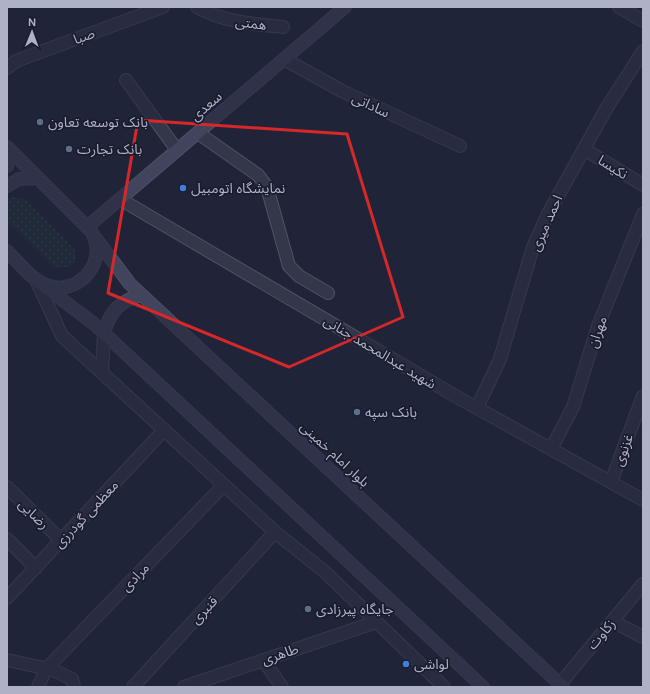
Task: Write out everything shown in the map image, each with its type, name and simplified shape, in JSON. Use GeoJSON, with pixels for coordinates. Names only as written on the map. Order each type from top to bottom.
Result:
{"type":"FeatureCollection","features":[{"type":"Feature","properties":{"kind":"main road","name":"سعدی"},"geometry":{"type":"LineString","coordinates":[[91,232],[120,199],[345,7]]}},
{"type":"Feature","properties":{"kind":"main road"},"geometry":{"type":"LineString","coordinates":[[7,166],[8,148]]}},
{"type":"Feature","properties":{"kind":"main road","name":"بلوار امام خمینی"},"geometry":{"type":"LineString","coordinates":[[8,148],[91,232],[130,284],[141,295],[562,685]]}},
{"type":"Feature","properties":{"kind":"main road"},"geometry":{"type":"LineString","coordinates":[[7,186],[19,179],[38,178]]}},
{"type":"Feature","properties":{"kind":"main road"},"geometry":{"type":"LineString","coordinates":[[36,280],[47,286],[59,288],[71,286],[82,280],[90,272],[96,260],[97,248],[91,232]]}},
{"type":"Feature","properties":{"kind":"main road"},"geometry":{"type":"LineString","coordinates":[[7,251],[36,280],[104,333],[483,687]]}},
{"type":"Feature","properties":{"kind":"main road"},"geometry":{"type":"LineString","coordinates":[[104,333],[108,319],[114,309],[125,300],[141,295]]}},
{"type":"Feature","properties":{"kind":"street","name":"صبا"},"geometry":{"type":"LineString","coordinates":[[7,68],[16,61],[163,7]]}},
{"type":"Feature","properties":{"kind":"street","name":"همتی"},"geometry":{"type":"LineString","coordinates":[[197,7],[207,13],[229,20],[283,26]]}},
{"type":"Feature","properties":{"kind":"street"},"geometry":{"type":"LineString","coordinates":[[619,7],[643,21]]}},
{"type":"Feature","properties":{"kind":"street","name":"احمد میری"},"geometry":{"type":"LineString","coordinates":[[477,408],[500,359],[533,247],[548,214],[584,149],[643,52]]}},
{"type":"Feature","properties":{"kind":"street","name":"ساداتی"},"geometry":{"type":"LineString","coordinates":[[284,59],[342,91],[460,146]]}},
{"type":"Feature","properties":{"kind":"street"},"geometry":{"type":"LineString","coordinates":[[126,80],[177,150]]}},
{"type":"Feature","properties":{"kind":"street"},"geometry":{"type":"LineString","coordinates":[[198,133],[258,175],[267,187],[289,266],[299,276],[328,293]]}},
{"type":"Feature","properties":{"kind":"street","name":"نکیسا"},"geometry":{"type":"LineString","coordinates":[[584,149],[643,185]]}},
{"type":"Feature","properties":{"kind":"street","name":"شهید عبدالمحمد جنانی"},"geometry":{"type":"LineString","coordinates":[[120,199],[477,408],[643,500]]}},
{"type":"Feature","properties":{"kind":"street","name":"مهران"},"geometry":{"type":"LineString","coordinates":[[551,449],[573,407],[598,326],[643,214]]}},
{"type":"Feature","properties":{"kind":"street"},"geometry":{"type":"LineString","coordinates":[[36,280],[62,336],[275,532],[324,572],[444,687]]}},
{"type":"Feature","properties":{"kind":"street"},"geometry":{"type":"LineString","coordinates":[[102,372],[104,333]]}},
{"type":"Feature","properties":{"kind":"street","name":"غزنوی"},"geometry":{"type":"LineString","coordinates":[[612,482],[643,396]]}},
{"type":"Feature","properties":{"kind":"street","name":"معظمی گودرزی"},"geometry":{"type":"LineString","coordinates":[[7,598],[62,541],[164,430]]}},
{"type":"Feature","properties":{"kind":"street","name":"مرادی"},"geometry":{"type":"LineString","coordinates":[[46,669],[224,485]]}},
{"type":"Feature","properties":{"kind":"street","name":"رضایی"},"geometry":{"type":"LineString","coordinates":[[7,487],[62,541]]}},
{"type":"Feature","properties":{"kind":"street","name":"قنبری"},"geometry":{"type":"LineString","coordinates":[[132,687],[275,532]]}},
{"type":"Feature","properties":{"kind":"street"},"geometry":{"type":"LineString","coordinates":[[7,539],[36,568]]}},
{"type":"Feature","properties":{"kind":"street","name":"زکاوت"},"geometry":{"type":"LineString","coordinates":[[562,685],[643,584]]}},
{"type":"Feature","properties":{"kind":"street"},"geometry":{"type":"LineString","coordinates":[[612,621],[643,637]]}},
{"type":"Feature","properties":{"kind":"street","name":"طاهری"},"geometry":{"type":"LineString","coordinates":[[184,687],[376,622]]}},
{"type":"Feature","properties":{"kind":"street"},"geometry":{"type":"LineString","coordinates":[[7,660],[46,669],[72,679],[74,687]]}},
{"type":"Feature","properties":{"kind":"street"},"geometry":{"type":"LineString","coordinates":[[263,660],[282,687]]}},
{"type":"Feature","properties":{"kind":"street"},"geometry":{"type":"LineString","coordinates":[[38,687],[46,669]]}},
{"type":"Feature","properties":{"kind":"highlighted area"},"geometry":{"type":"Polygon","coordinates":[[[138,120],[347,134],[403,317],[289,367],[108,293],[138,120]]]}},
{"type":"Feature","properties":{"kind":"shaded area"},"geometry":{"type":"Polygon","coordinates":[[[11,197],[25,199],[75,250],[75,261],[73,263],[68,267],[62,268],[53,266],[7,222],[7,200],[11,197]]]}},
{"type":"Feature","properties":{"kind":"place","name":"بانک توسعه تعاون"},"geometry":{"type":"Point","coordinates":[40,122]}},
{"type":"Feature","properties":{"kind":"place","name":"بانک تجارت"},"geometry":{"type":"Point","coordinates":[69,149]}},
{"type":"Feature","properties":{"kind":"place","name":"نمایشگاه اتومبیل"},"geometry":{"type":"Point","coordinates":[183,188]}},
{"type":"Feature","properties":{"kind":"place","name":"بانک سپه"},"geometry":{"type":"Point","coordinates":[357,412]}},
{"type":"Feature","properties":{"kind":"place","name":"جایگاه پیرزادی"},"geometry":{"type":"Point","coordinates":[308,609]}},
{"type":"Feature","properties":{"kind":"place","name":"لواشی"},"geometry":{"type":"Point","coordinates":[406,664]}}]}
